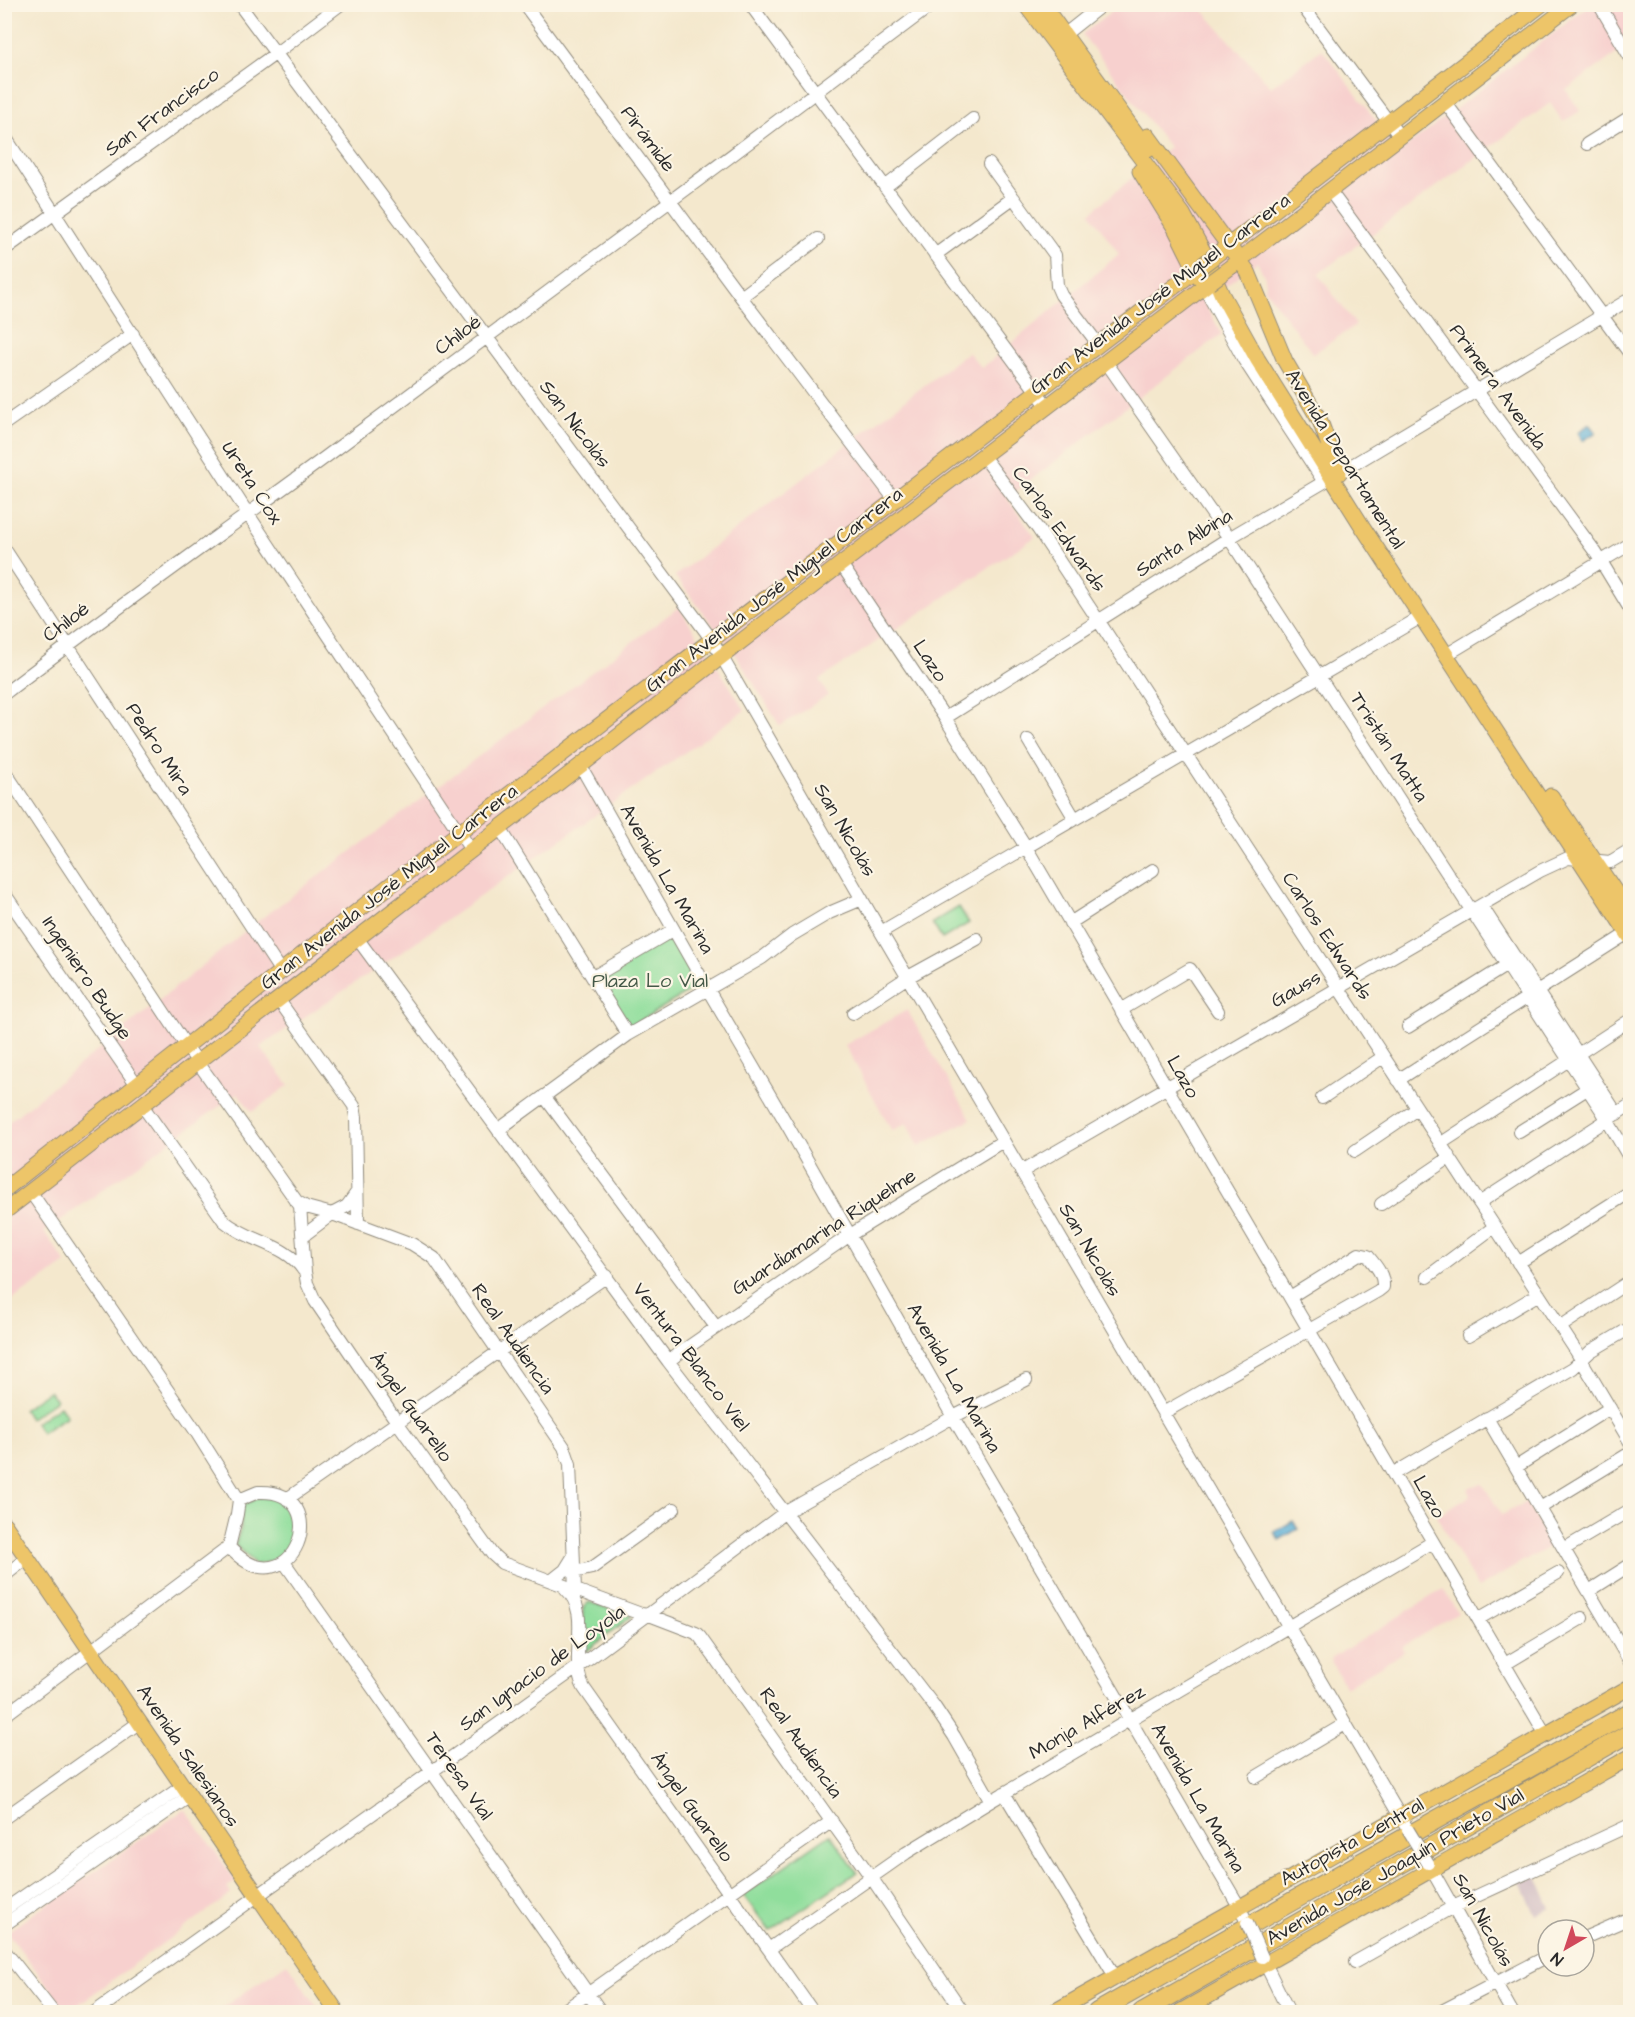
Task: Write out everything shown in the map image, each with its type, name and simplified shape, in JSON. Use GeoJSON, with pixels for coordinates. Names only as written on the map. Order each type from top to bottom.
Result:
{"type":"FeatureCollection","features":[{"type":"Feature","properties":{"kind":"highway"},"geometry":{"type":"LineString","coordinates":[[1604,1727],[1630,1705]]}},
{"type":"Feature","properties":{"kind":"highway","name":"Autopista Central"},"geometry":{"type":"LineString","coordinates":[[1097,2013],[1630,1712]]}},
{"type":"Feature","properties":{"kind":"highway"},"geometry":{"type":"LineString","coordinates":[[1142,2013],[1630,1735]]}},
{"type":"Feature","properties":{"kind":"main road","name":"Avenida Departamental"},"geometry":{"type":"LineString","coordinates":[[1025,4],[1065,44],[1188,205],[1211,245],[1239,308],[1263,352],[1450,652],[1588,860],[1630,914]]}},
{"type":"Feature","properties":{"kind":"main road","name":"Avenida Departamental"},"geometry":{"type":"LineString","coordinates":[[1042,4],[1065,44],[1183,214],[1203,251],[1222,295],[1258,360],[1421,617],[1450,652]]}},
{"type":"Feature","properties":{"kind":"main road","name":"Gran Avenida José Miguel Carrera"},"geometry":{"type":"LineString","coordinates":[[4,1212],[580,765],[1572,4]]}},
{"type":"Feature","properties":{"kind":"main road","name":"Gran Avenida José Miguel Carrera"},"geometry":{"type":"LineString","coordinates":[[4,1190],[388,887],[1390,123],[1538,6]]}},
{"type":"Feature","properties":{"kind":"main road"},"geometry":{"type":"LineString","coordinates":[[1065,44],[1109,85],[1225,249],[1236,263],[1248,272],[1284,362],[1320,421],[1339,473]]}},
{"type":"Feature","properties":{"kind":"main road"},"geometry":{"type":"LineString","coordinates":[[1065,44],[1084,91],[1161,203],[1206,285]]}},
{"type":"Feature","properties":{"kind":"main road"},"geometry":{"type":"LineString","coordinates":[[1324,482],[1362,526]]}},
{"type":"Feature","properties":{"kind":"main road"},"geometry":{"type":"LineString","coordinates":[[896,500],[910,511]]}},
{"type":"Feature","properties":{"kind":"main road","name":"Avenida Departamental"},"geometry":{"type":"LineString","coordinates":[[1588,860],[1629,935]]}},
{"type":"Feature","properties":{"kind":"main road"},"geometry":{"type":"LineString","coordinates":[[30,1170],[28,1180],[30,1191]]}},
{"type":"Feature","properties":{"kind":"main road","name":"Avenida Salesianos"},"geometry":{"type":"LineString","coordinates":[[4,1524],[337,2013]]}},
{"type":"Feature","properties":{"kind":"main road","name":"Avenida José Joaquín Prieto Vial"},"geometry":{"type":"LineString","coordinates":[[1054,2013],[1240,1908],[1404,1824],[1546,1735],[1630,1687]]}},
{"type":"Feature","properties":{"kind":"main road","name":"Avenida José Joaquín Prieto Vial"},"geometry":{"type":"LineString","coordinates":[[1180,2013],[1431,1866],[1630,1757]]}},
{"type":"Feature","properties":{"kind":"street","name":"San Nicolás"},"geometry":{"type":"LineString","coordinates":[[238,4],[712,640],[1021,1172],[1404,1824],[1431,1866],[1512,2013]]}},
{"type":"Feature","properties":{"kind":"street","name":"San Francisco"},"geometry":{"type":"LineString","coordinates":[[4,250],[341,4]]}},
{"type":"Feature","properties":{"kind":"street","name":"Pirámide"},"geometry":{"type":"LineString","coordinates":[[524,4],[741,297],[896,500]]}},
{"type":"Feature","properties":{"kind":"street"},"geometry":{"type":"LineString","coordinates":[[750,4],[1048,407]]}},
{"type":"Feature","properties":{"kind":"street","name":"Chiloé"},"geometry":{"type":"LineString","coordinates":[[4,694],[670,202],[933,4]]}},
{"type":"Feature","properties":{"kind":"street"},"geometry":{"type":"LineString","coordinates":[[1065,44],[1103,4]]}},
{"type":"Feature","properties":{"kind":"street"},"geometry":{"type":"LineString","coordinates":[[1301,4],[1400,137]]}},
{"type":"Feature","properties":{"kind":"street"},"geometry":{"type":"LineString","coordinates":[[1599,4],[1630,57]]}},
{"type":"Feature","properties":{"kind":"street"},"geometry":{"type":"LineString","coordinates":[[1445,102],[1630,354]]}},
{"type":"Feature","properties":{"kind":"street"},"geometry":{"type":"LineString","coordinates":[[1587,144],[1630,117]]}},
{"type":"Feature","properties":{"kind":"street"},"geometry":{"type":"LineString","coordinates":[[885,187],[973,119]]}},
{"type":"Feature","properties":{"kind":"street","name":"Ureta Cox"},"geometry":{"type":"LineString","coordinates":[[4,135],[248,514],[471,850]]}},
{"type":"Feature","properties":{"kind":"street"},"geometry":{"type":"LineString","coordinates":[[989,164],[1055,255],[1057,286],[1061,295],[1098,344]]}},
{"type":"Feature","properties":{"kind":"street","name":"Primera Avenida"},"geometry":{"type":"LineString","coordinates":[[1330,191],[1602,561],[1630,609]]}},
{"type":"Feature","properties":{"kind":"street"},"geometry":{"type":"LineString","coordinates":[[935,255],[1013,198]]}},
{"type":"Feature","properties":{"kind":"street"},"geometry":{"type":"LineString","coordinates":[[741,297],[818,239]]}},
{"type":"Feature","properties":{"kind":"street","name":"Avenida Departamental"},"geometry":{"type":"LineString","coordinates":[[1206,285],[1244,360],[1324,482]]}},
{"type":"Feature","properties":{"kind":"street"},"geometry":{"type":"LineString","coordinates":[[1339,473],[1630,299]]}},
{"type":"Feature","properties":{"kind":"street"},"geometry":{"type":"LineString","coordinates":[[4,424],[133,334]]}},
{"type":"Feature","properties":{"kind":"street","name":"Tristán Matta"},"geometry":{"type":"LineString","coordinates":[[1106,362],[1229,538],[1533,994],[1612,1117],[1630,1159]]}},
{"type":"Feature","properties":{"kind":"street","name":"Carlos Edwards"},"geometry":{"type":"LineString","coordinates":[[983,456],[1038,529],[1098,620],[1582,1360],[1630,1438]]}},
{"type":"Feature","properties":{"kind":"street","name":"Santa Albina"},"geometry":{"type":"LineString","coordinates":[[945,718],[1229,538],[1324,482]]}},
{"type":"Feature","properties":{"kind":"street"},"geometry":{"type":"LineString","coordinates":[[1450,652],[1630,544]]}},
{"type":"Feature","properties":{"kind":"street","name":"Pedro Mira"},"geometry":{"type":"LineString","coordinates":[[4,548],[281,972]]}},
{"type":"Feature","properties":{"kind":"street","name":"Lazo"},"geometry":{"type":"LineString","coordinates":[[841,564],[945,718],[1026,847],[1546,1735]]}},
{"type":"Feature","properties":{"kind":"street"},"geometry":{"type":"LineString","coordinates":[[881,932],[1421,617]]}},
{"type":"Feature","properties":{"kind":"street"},"geometry":{"type":"LineString","coordinates":[[1028,740],[1075,819]]}},
{"type":"Feature","properties":{"kind":"street","name":"Avenida La Marina"},"geometry":{"type":"LineString","coordinates":[[580,765],[953,1417],[1240,1908],[1289,2013]]}},
{"type":"Feature","properties":{"kind":"street"},"geometry":{"type":"LineString","coordinates":[[4,770],[187,1047],[296,1201]]}},
{"type":"Feature","properties":{"kind":"street"},"geometry":{"type":"LineString","coordinates":[[500,828],[628,1035]]}},
{"type":"Feature","properties":{"kind":"street","name":"Gauss"},"geometry":{"type":"LineString","coordinates":[[1021,1172],[1337,987],[1562,861],[1568,858],[1610,862],[1630,850]]}},
{"type":"Feature","properties":{"kind":"street"},"geometry":{"type":"LineString","coordinates":[[1070,923],[1153,870]]}},
{"type":"Feature","properties":{"kind":"street","name":"Ingeniero Budge"},"geometry":{"type":"LineString","coordinates":[[5,894],[137,1085]]}},
{"type":"Feature","properties":{"kind":"street"},"geometry":{"type":"LineString","coordinates":[[498,1130],[628,1035],[762,958],[792,935],[862,899]]}},
{"type":"Feature","properties":{"kind":"street","name":"Tristán Matta"},"geometry":{"type":"LineString","coordinates":[[1476,908],[1507,965],[1533,994]]}},
{"type":"Feature","properties":{"kind":"street"},"geometry":{"type":"LineString","coordinates":[[592,977],[673,930]]}},
{"type":"Feature","properties":{"kind":"street"},"geometry":{"type":"LineString","coordinates":[[1398,1080],[1629,935]]}},
{"type":"Feature","properties":{"kind":"street","name":"Ventura Blanco Viel"},"geometry":{"type":"LineString","coordinates":[[357,938],[668,1361],[934,1706],[991,1801]]}},
{"type":"Feature","properties":{"kind":"street"},"geometry":{"type":"LineString","coordinates":[[853,1013],[908,977],[977,939]]}},
{"type":"Feature","properties":{"kind":"street"},"geometry":{"type":"LineString","coordinates":[[1408,1027],[1507,965]]}},
{"type":"Feature","properties":{"kind":"street"},"geometry":{"type":"LineString","coordinates":[[1121,1010],[1190,969],[1218,1011]]}},
{"type":"Feature","properties":{"kind":"street"},"geometry":{"type":"LineString","coordinates":[[278,999],[354,1106],[358,1224]]}},
{"type":"Feature","properties":{"kind":"street"},"geometry":{"type":"LineString","coordinates":[[1440,1144],[1630,1020]]}},
{"type":"Feature","properties":{"kind":"street"},"geometry":{"type":"LineString","coordinates":[[1322,1098],[1383,1057]]}},
{"type":"Feature","properties":{"kind":"street","name":"Tristán Matta"},"geometry":{"type":"LineString","coordinates":[[1573,1057],[1587,1089],[1612,1117]]}},
{"type":"Feature","properties":{"kind":"street"},"geometry":{"type":"LineString","coordinates":[[1519,1132],[1587,1089]]}},
{"type":"Feature","properties":{"kind":"street"},"geometry":{"type":"LineString","coordinates":[[544,1096],[716,1327]]}},
{"type":"Feature","properties":{"kind":"street","name":"Ángel Guarello"},"geometry":{"type":"LineString","coordinates":[[142,1105],[224,1221],[242,1233],[286,1251],[294,1257],[305,1272]]}},
{"type":"Feature","properties":{"kind":"street"},"geometry":{"type":"LineString","coordinates":[[1479,1203],[1630,1105]]}},
{"type":"Feature","properties":{"kind":"street"},"geometry":{"type":"LineString","coordinates":[[1354,1151],[1417,1109]]}},
{"type":"Feature","properties":{"kind":"street","name":"Guardiamarina Riquelme"},"geometry":{"type":"LineString","coordinates":[[668,1361],[850,1235],[1003,1141]]}},
{"type":"Feature","properties":{"kind":"street"},"geometry":{"type":"LineString","coordinates":[[1381,1204],[1449,1158]]}},
{"type":"Feature","properties":{"kind":"street"},"geometry":{"type":"LineString","coordinates":[[4,1716],[229,1547],[239,1500],[195,1430],[30,1191]]}},
{"type":"Feature","properties":{"kind":"street"},"geometry":{"type":"LineString","coordinates":[[303,1236],[332,1214],[347,1206],[358,1191]]}},
{"type":"Feature","properties":{"kind":"street"},"geometry":{"type":"LineString","coordinates":[[1518,1263],[1630,1192]]}},
{"type":"Feature","properties":{"kind":"street","name":"Ángel Guarello"},"geometry":{"type":"LineString","coordinates":[[296,1201],[301,1210],[307,1283],[315,1301],[397,1422],[494,1558],[575,1590]]}},
{"type":"Feature","properties":{"kind":"street","name":"Real Audiencia"},"geometry":{"type":"LineString","coordinates":[[296,1201],[306,1207],[332,1214],[412,1244],[434,1258],[568,1455],[575,1590],[641,1614],[650,1615],[700,1636],[872,1877],[963,2013]]}},
{"type":"Feature","properties":{"kind":"street"},"geometry":{"type":"LineString","coordinates":[[1427,1276],[1494,1227]]}},
{"type":"Feature","properties":{"kind":"street"},"geometry":{"type":"LineString","coordinates":[[1163,1413],[1378,1291],[1383,1287],[1382,1276],[1368,1256],[1359,1254],[1290,1297]]}},
{"type":"Feature","properties":{"kind":"street"},"geometry":{"type":"LineString","coordinates":[[287,1499],[607,1276]]}},
{"type":"Feature","properties":{"kind":"street"},"geometry":{"type":"LineString","coordinates":[[1560,1327],[1630,1281]]}},
{"type":"Feature","properties":{"kind":"street"},"geometry":{"type":"LineString","coordinates":[[1468,1336],[1539,1294]]}},
{"type":"Feature","properties":{"kind":"street"},"geometry":{"type":"LineString","coordinates":[[1393,1474],[1573,1368],[1591,1352],[1630,1328]]}},
{"type":"Feature","properties":{"kind":"street","name":"San Ignacio de Loyola"},"geometry":{"type":"LineString","coordinates":[[95,2013],[650,1615],[784,1513],[953,1417],[1026,1380]]}},
{"type":"Feature","properties":{"kind":"street"},"geometry":{"type":"LineString","coordinates":[[1516,1467],[1610,1408]]}},
{"type":"Feature","properties":{"kind":"street"},"geometry":{"type":"LineString","coordinates":[[1487,1419],[1630,1662]]}},
{"type":"Feature","properties":{"kind":"street"},"geometry":{"type":"LineString","coordinates":[[1540,1508],[1630,1453]]}},
{"type":"Feature","properties":{"kind":"street"},"geometry":{"type":"LineString","coordinates":[[229,1547],[239,1558],[254,1566],[270,1567],[284,1562],[297,1548],[302,1532],[299,1515],[287,1499],[267,1491],[250,1494],[239,1500]]}},
{"type":"Feature","properties":{"kind":"street"},"geometry":{"type":"LineString","coordinates":[[574,1572],[592,1568],[674,1509]]}},
{"type":"Feature","properties":{"kind":"street"},"geometry":{"type":"LineString","coordinates":[[1564,1549],[1630,1510]]}},
{"type":"Feature","properties":{"kind":"street","name":"Monja Alférez"},"geometry":{"type":"LineString","coordinates":[[768,1949],[906,1852],[1433,1542]]}},
{"type":"Feature","properties":{"kind":"street"},"geometry":{"type":"LineString","coordinates":[[574,1556],[557,1583],[573,1596],[579,1610]]}},
{"type":"Feature","properties":{"kind":"street"},"geometry":{"type":"LineString","coordinates":[[4,1576],[27,1558]]}},
{"type":"Feature","properties":{"kind":"street","name":"Teresa Vial"},"geometry":{"type":"LineString","coordinates":[[284,1562],[601,2013]]}},
{"type":"Feature","properties":{"kind":"street"},"geometry":{"type":"LineString","coordinates":[[1589,1591],[1630,1565]]}},
{"type":"Feature","properties":{"kind":"street"},"geometry":{"type":"LineString","coordinates":[[1478,1619],[1558,1573]]}},
{"type":"Feature","properties":{"kind":"street"},"geometry":{"type":"LineString","coordinates":[[579,1610],[582,1602],[593,1596]]}},
{"type":"Feature","properties":{"kind":"street","name":"Ángel Guarello"},"geometry":{"type":"LineString","coordinates":[[579,1610],[578,1667],[584,1688],[813,2013]]}},
{"type":"Feature","properties":{"kind":"street"},"geometry":{"type":"LineString","coordinates":[[1504,1664],[1582,1618]]}},
{"type":"Feature","properties":{"kind":"street"},"geometry":{"type":"LineString","coordinates":[[1619,1642],[1630,1635]]}},
{"type":"Feature","properties":{"kind":"street"},"geometry":{"type":"LineString","coordinates":[[4,1818],[140,1722]]}},
{"type":"Feature","properties":{"kind":"street"},"geometry":{"type":"LineString","coordinates":[[1256,1777],[1345,1724]]}},
{"type":"Feature","properties":{"kind":"street"},"geometry":{"type":"LineString","coordinates":[[4,1910],[187,1791]]}},
{"type":"Feature","properties":{"kind":"street"},"geometry":{"type":"LineString","coordinates":[[4,1925],[187,1791]]}},
{"type":"Feature","properties":{"kind":"street"},"geometry":{"type":"LineString","coordinates":[[1004,1793],[1116,1978]]}},
{"type":"Feature","properties":{"kind":"street"},"geometry":{"type":"LineString","coordinates":[[562,2013],[832,1821]]}},
{"type":"Feature","properties":{"kind":"street"},"geometry":{"type":"LineString","coordinates":[[1355,1962],[1453,1906],[1630,1825]]}},
{"type":"Feature","properties":{"kind":"street"},"geometry":{"type":"LineString","coordinates":[[1596,1933],[1625,1921]]}},
{"type":"Feature","properties":{"kind":"street"},"geometry":{"type":"LineString","coordinates":[[4,1950],[53,2013]]}},
{"type":"Feature","properties":{"kind":"street","name":"Avenida La Marina"},"geometry":{"type":"LineString","coordinates":[[1266,1961],[1298,2013]]}},
{"type":"Feature","properties":{"kind":"street"},"geometry":{"type":"LineString","coordinates":[[1440,2013],[1536,1962]]}},
{"type":"Feature","properties":{"kind":"shaded area"},"geometry":{"type":"Polygon","coordinates":[[[1121,5],[1198,5],[1271,87],[1322,49],[1400,152],[1590,5],[1630,5],[1630,44],[1566,90],[1580,111],[1563,122],[1550,103],[1318,274],[1356,325],[1313,354],[1265,289],[1265,277],[1257,262],[1203,302],[1222,334],[1007,498],[1035,537],[819,680],[828,695],[780,726],[738,658],[675,576],[968,352],[982,368],[1119,254],[1090,213],[1169,147],[1082,34],[1121,5]]]}},
{"type":"Feature","properties":{"kind":"shaded area"},"geometry":{"type":"Polygon","coordinates":[[[679,607],[745,710],[401,952],[260,1047],[289,1085],[252,1112],[238,1093],[44,1232],[66,1263],[5,1305],[5,1125],[254,924],[679,607]]]}},
{"type":"Feature","properties":{"kind":"shaded area"},"geometry":{"type":"Polygon","coordinates":[[[907,1010],[971,1119],[919,1146],[907,1123],[892,1131],[845,1045],[907,1010]]]}},
{"type":"Feature","properties":{"kind":"shaded area"},"geometry":{"type":"Polygon","coordinates":[[[1482,1483],[1502,1515],[1526,1502],[1552,1545],[1478,1588],[1436,1516],[1471,1495],[1468,1489],[1482,1483]]]}},
{"type":"Feature","properties":{"kind":"shaded area"},"geometry":{"type":"Polygon","coordinates":[[[4,1540],[17,1555],[5,1565],[4,1565],[4,1540]]]}},
{"type":"Feature","properties":{"kind":"shaded area"},"geometry":{"type":"Polygon","coordinates":[[[1443,1589],[1458,1613],[1402,1647],[1404,1652],[1345,1687],[1330,1659],[1443,1589]]]}},
{"type":"Feature","properties":{"kind":"shaded area"},"geometry":{"type":"Polygon","coordinates":[[[185,1809],[236,1881],[227,1887],[231,1894],[68,2012],[7,1932],[185,1809]]]}},
{"type":"Feature","properties":{"kind":"shaded area"},"geometry":{"type":"Polygon","coordinates":[[[1536,1875],[1551,1908],[1536,1915],[1520,1882],[1536,1875]]]}},
{"type":"Feature","properties":{"kind":"shaded area"},"geometry":{"type":"Polygon","coordinates":[[[287,1963],[321,2012],[216,2012],[287,1963]]]}},
{"type":"Feature","properties":{"kind":"green space"},"geometry":{"type":"Polygon","coordinates":[[[959,907],[969,923],[942,939],[932,923],[959,907]]]}},
{"type":"Feature","properties":{"kind":"green space","name":"Plaza Lo Vial"},"geometry":{"type":"Polygon","coordinates":[[[670,935],[700,985],[630,1027],[600,977],[670,935]]]}},
{"type":"Feature","properties":{"kind":"green space"},"geometry":{"type":"Polygon","coordinates":[[[49,1391],[56,1400],[29,1419],[23,1409],[49,1391]]]}},
{"type":"Feature","properties":{"kind":"green space"},"geometry":{"type":"Polygon","coordinates":[[[60,1406],[67,1416],[41,1433],[35,1423],[60,1406]]]}},
{"type":"Feature","properties":{"kind":"green space"},"geometry":{"type":"Polygon","coordinates":[[[265,1494],[287,1504],[299,1526],[288,1557],[256,1565],[235,1545],[241,1528],[241,1506],[265,1494]]]}},
{"type":"Feature","properties":{"kind":"green space"},"geometry":{"type":"Polygon","coordinates":[[[589,1602],[632,1616],[584,1653],[583,1608],[589,1602]]]}},
{"type":"Feature","properties":{"kind":"green space"},"geometry":{"type":"Polygon","coordinates":[[[830,1834],[857,1872],[770,1931],[743,1895],[830,1834]]]}},
{"type":"Feature","properties":{"kind":"water"},"geometry":{"type":"Polygon","coordinates":[[[1590,424],[1596,432],[1583,441],[1578,432],[1590,424]]]}},
{"type":"Feature","properties":{"kind":"water"},"geometry":{"type":"Polygon","coordinates":[[[1293,1521],[1298,1529],[1279,1540],[1274,1532],[1293,1521]]]}}]}
